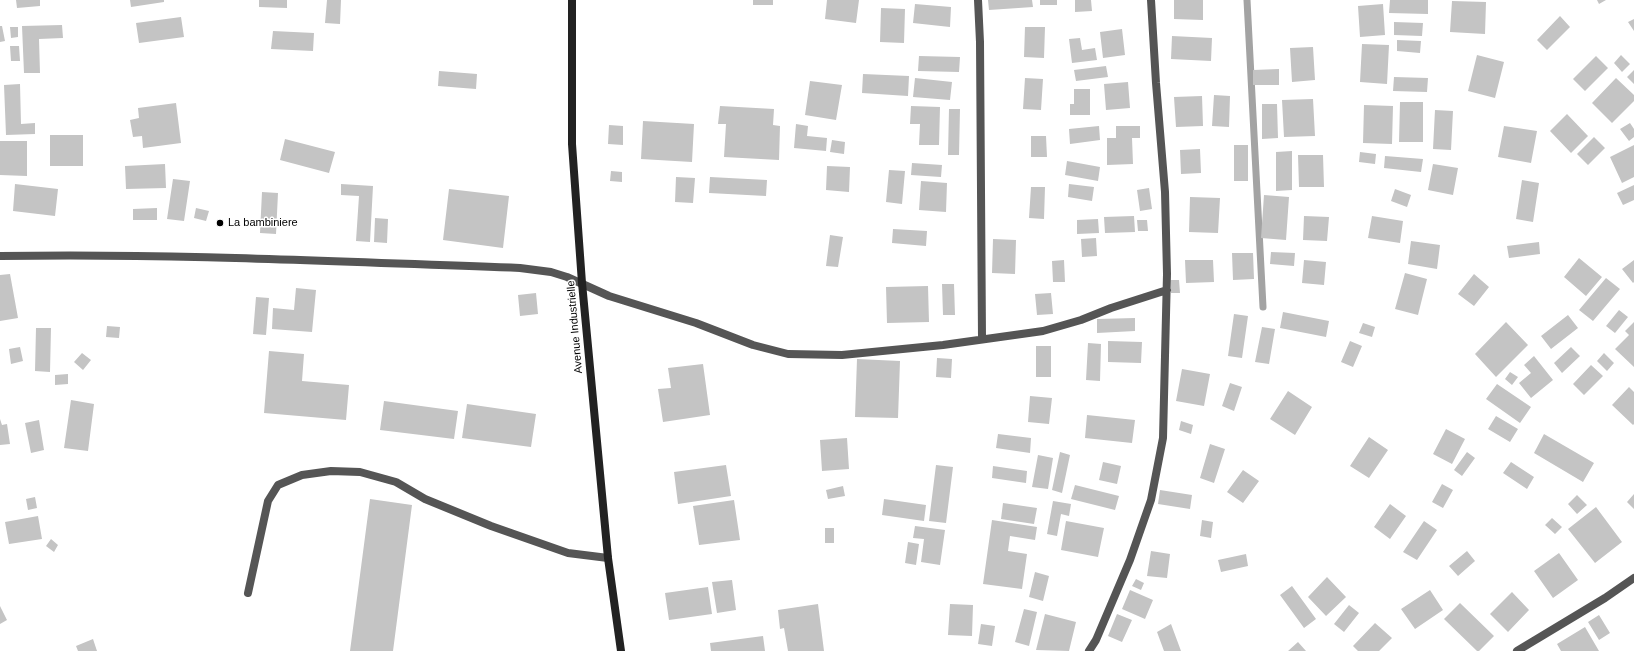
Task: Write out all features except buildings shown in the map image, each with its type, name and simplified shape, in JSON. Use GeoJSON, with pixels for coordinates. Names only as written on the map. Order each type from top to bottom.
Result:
{"type":"FeatureCollection","features":[{"type":"Feature","properties":{"kind":"street","name":"Avenue Industrielle"},"geometry":{"type":"LineString","coordinates":[[572,0],[572,144],[582,283],[608,558],[620,651]]}},
{"type":"Feature","properties":{"kind":"street"},"geometry":{"type":"LineString","coordinates":[[978,0],[980,50],[982,339]]}},
{"type":"Feature","properties":{"kind":"street"},"geometry":{"type":"LineString","coordinates":[[1089,651],[1096,640],[1130,560],[1151,500],[1163,438],[1167,290],[1165,192],[1151,0]]}},
{"type":"Feature","properties":{"kind":"street"},"geometry":{"type":"LineString","coordinates":[[0,256],[177,256],[520,268],[551,272],[582,283],[609,296],[696,323],[753,344],[788,354],[842,355],[943,345],[1043,331],[1081,320],[1110,308],[1167,290]]}},
{"type":"Feature","properties":{"kind":"street"},"geometry":{"type":"LineString","coordinates":[[248,593],[268,501],[278,485],[302,475],[331,471],[360,472],[396,482],[425,499],[491,526],[568,553],[608,558]]}},
{"type":"Feature","properties":{"kind":"street"},"geometry":{"type":"LineString","coordinates":[[1517,651],[1605,598],[1634,578]]}},
{"type":"Feature","properties":{"kind":"waterway"},"geometry":{"type":"LineString","coordinates":[[1247,0],[1263,307]]}},
{"type":"Feature","properties":{"kind":"place","name":"La bambiniere"},"geometry":{"type":"Point","coordinates":[220,223]}}]}
